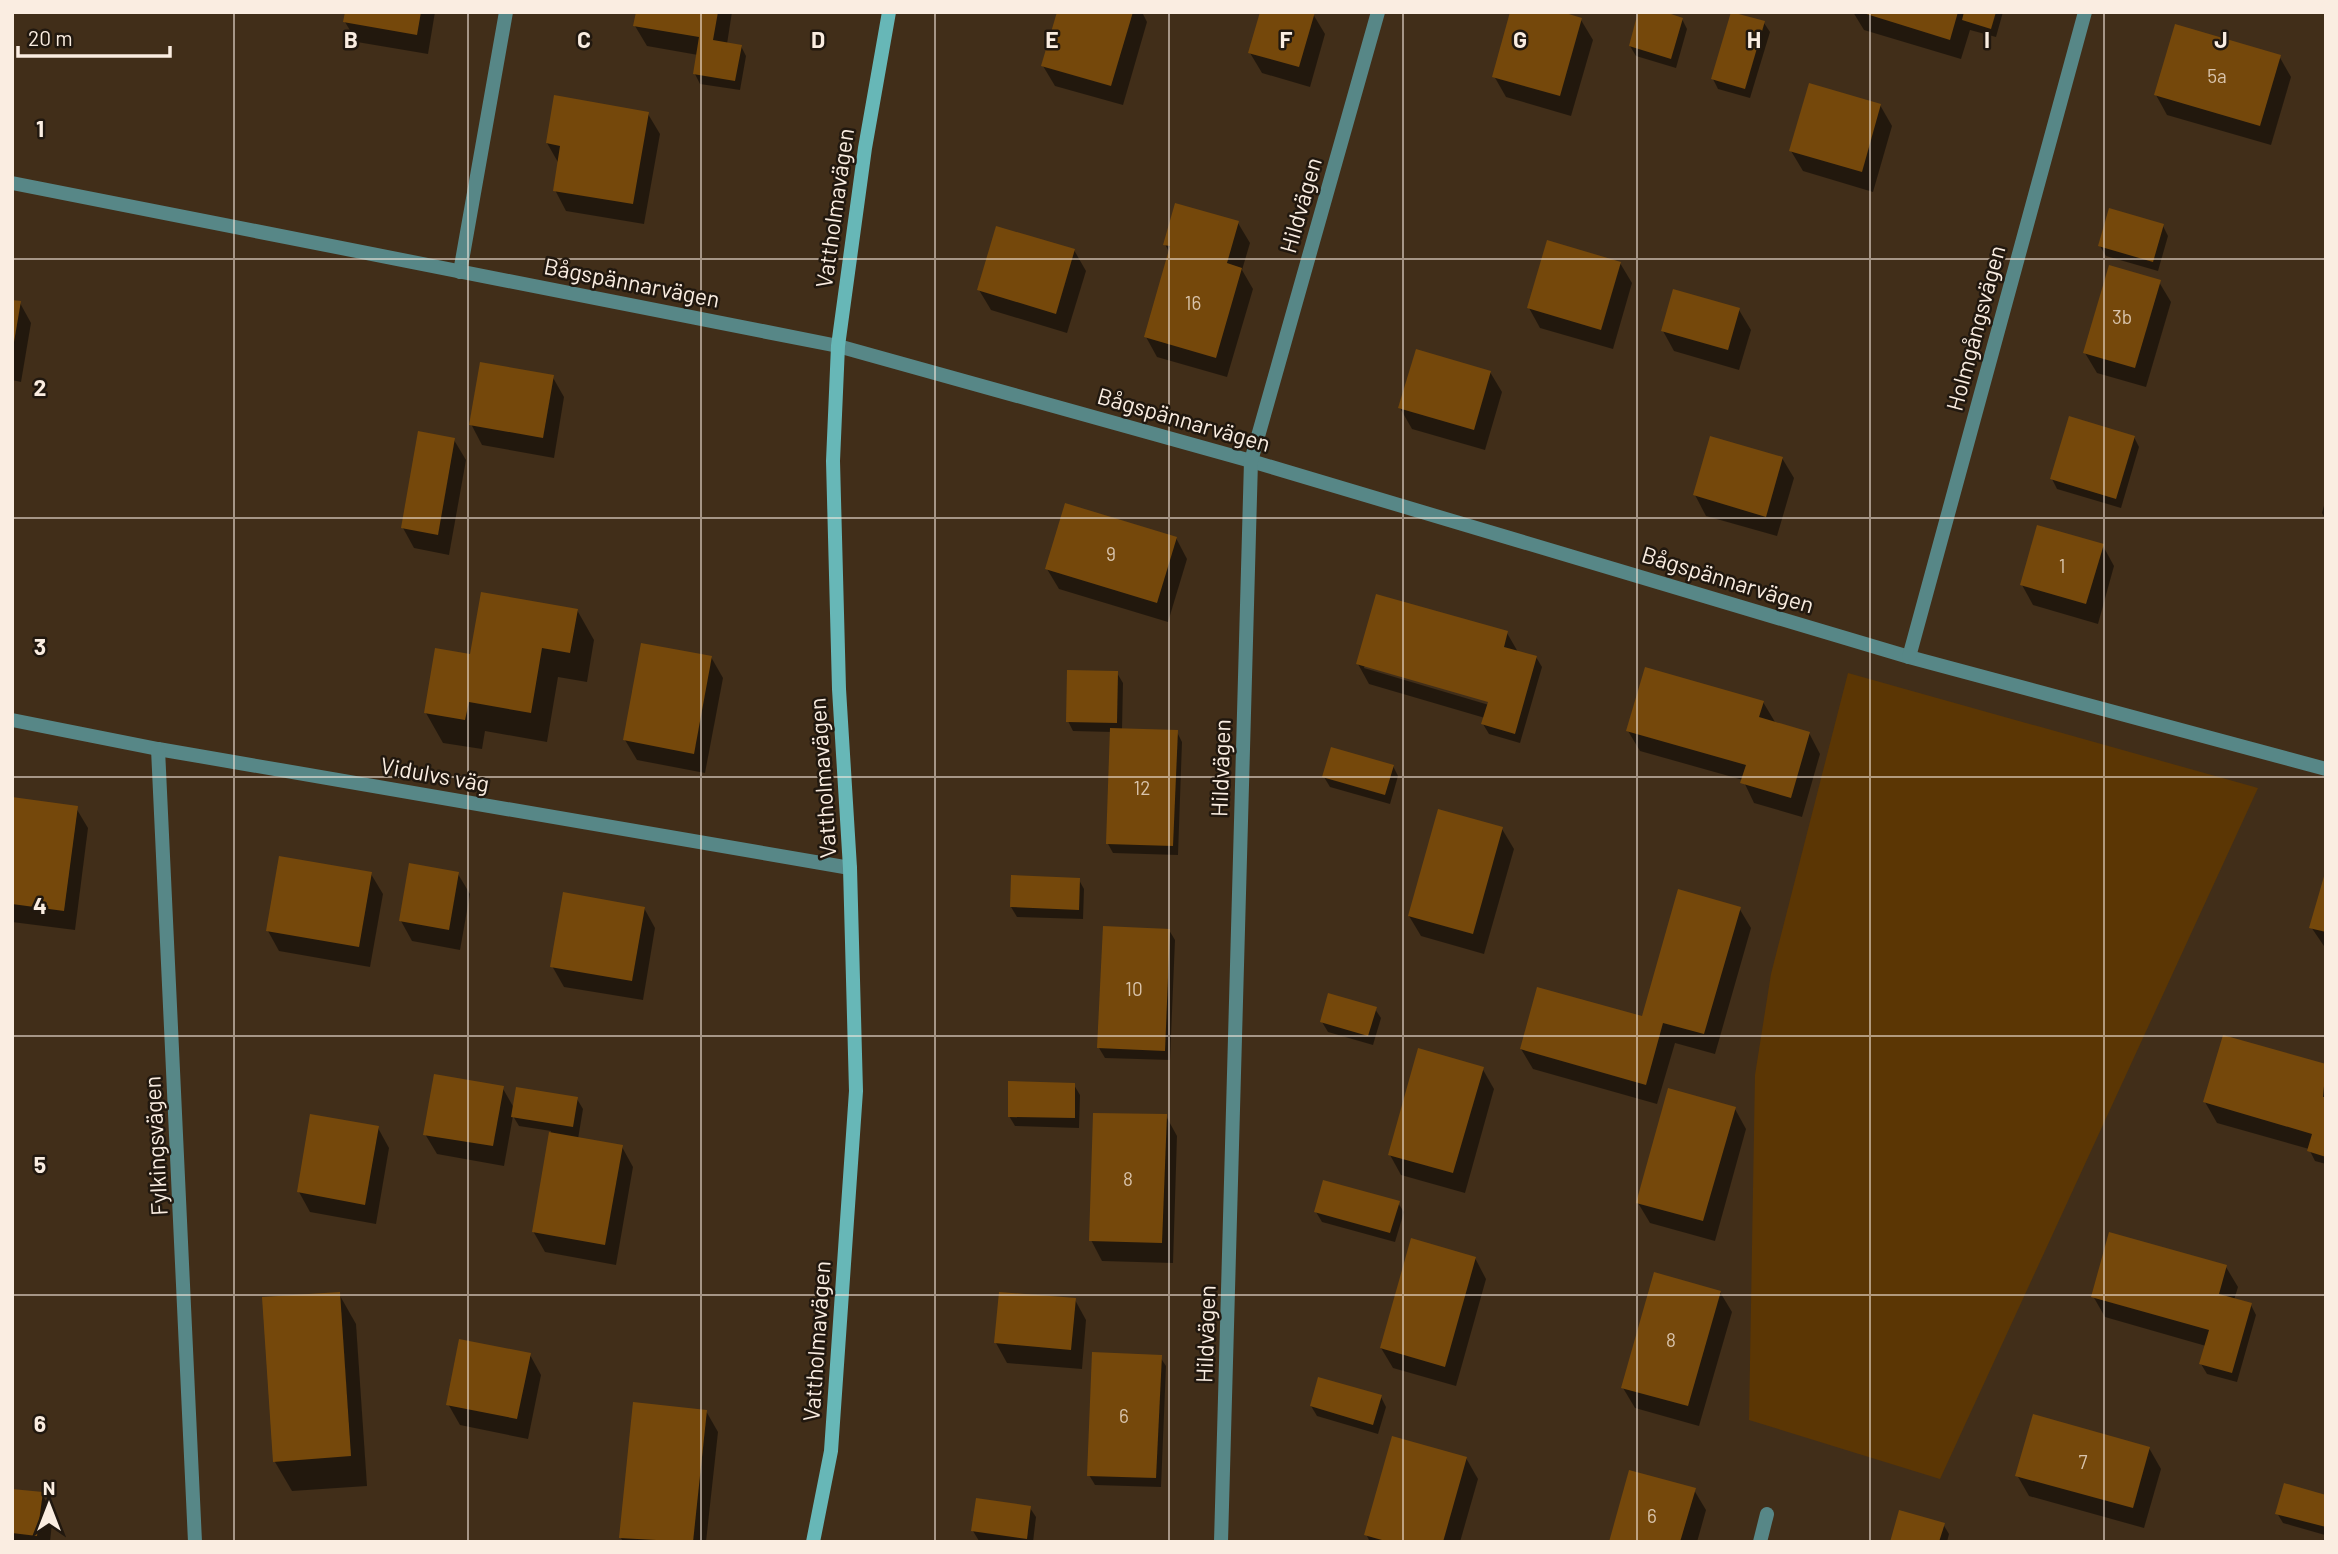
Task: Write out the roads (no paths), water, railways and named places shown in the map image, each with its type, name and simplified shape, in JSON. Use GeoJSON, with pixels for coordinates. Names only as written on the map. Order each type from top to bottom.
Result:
{"type":"FeatureCollection","features":[{"type":"Feature","properties":{"kind":"main road","name":"Vattholmavägen"},"geometry":{"type":"LineString","coordinates":[[813,1542],[831,1451],[856,1091],[850,868],[839,689],[834,501],[838,346],[864,148],[889,12]]}},
{"type":"Feature","properties":{"kind":"street"},"geometry":{"type":"LineString","coordinates":[[460,272],[506,12]]}},
{"type":"Feature","properties":{"kind":"street","name":"Hildvägen"},"geometry":{"type":"LineString","coordinates":[[1221,1542],[1251,461],[1378,12]]}},
{"type":"Feature","properties":{"kind":"street","name":"Holmgångsvägen"},"geometry":{"type":"LineString","coordinates":[[1909,657],[2085,12]]}},
{"type":"Feature","properties":{"kind":"street","name":"Bågspännarvägen"},"geometry":{"type":"LineString","coordinates":[[12,183],[838,346],[1251,461],[1909,657],[2326,769]]}},
{"type":"Feature","properties":{"kind":"street","name":"Vidulvs väg"},"geometry":{"type":"LineString","coordinates":[[12,719],[158,749],[850,868]]}},
{"type":"Feature","properties":{"kind":"street","name":"Fylkingsvägen"},"geometry":{"type":"LineString","coordinates":[[158,749],[195,1542]]}},
{"type":"Feature","properties":{"kind":"street"},"geometry":{"type":"LineString","coordinates":[[1760,1542],[1767,1514]]}}]}
